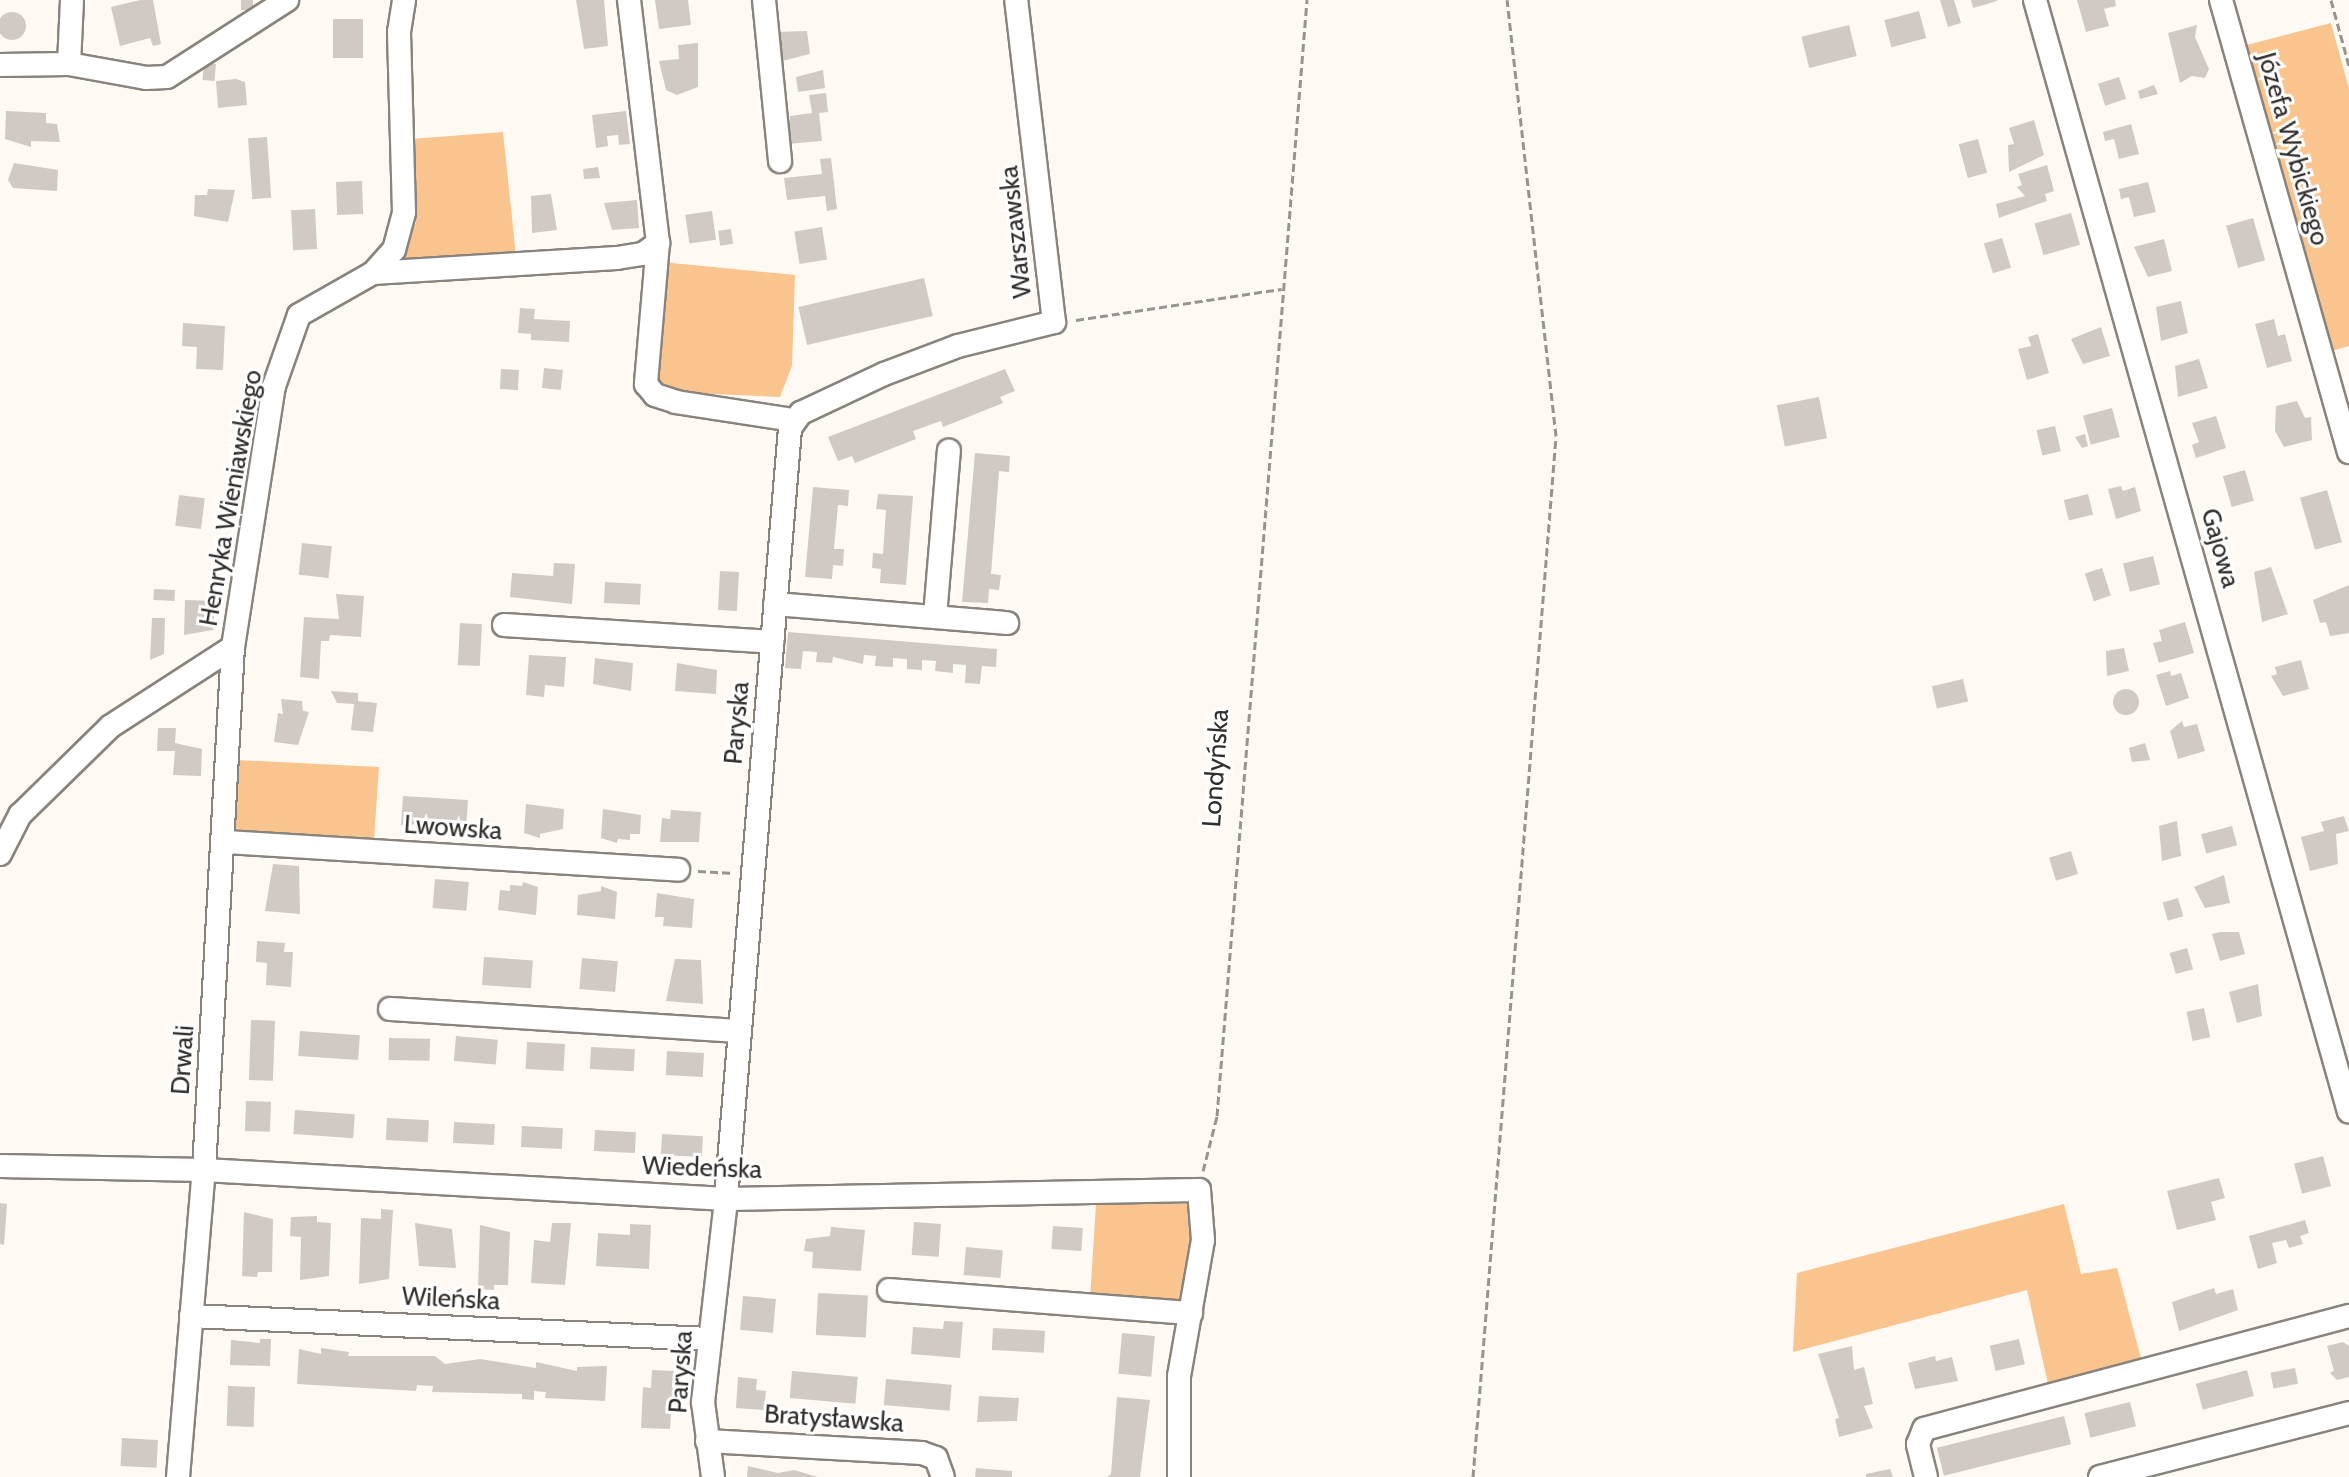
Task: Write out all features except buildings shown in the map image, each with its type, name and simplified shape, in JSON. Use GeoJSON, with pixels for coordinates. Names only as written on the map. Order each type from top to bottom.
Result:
{"type":"FeatureCollection","features":[{"type":"Feature","properties":{"kind":"street"},"geometry":{"type":"LineString","coordinates":[[69,64],[72,0]]}},
{"type":"Feature","properties":{"kind":"street"},"geometry":{"type":"LineString","coordinates":[[0,65],[69,64],[146,78],[167,77],[287,0]]}},
{"type":"Feature","properties":{"kind":"street","name":"Henryka Wieniawskiego"},"geometry":{"type":"LineString","coordinates":[[0,854],[20,815],[111,726],[233,647],[274,386],[299,315],[373,273],[394,250],[404,212],[399,32],[404,0]]}},
{"type":"Feature","properties":{"kind":"street"},"geometry":{"type":"LineString","coordinates":[[629,0],[658,243],[646,384],[655,395],[676,402],[793,420]]}},
{"type":"Feature","properties":{"kind":"street"},"geometry":{"type":"LineString","coordinates":[[764,0],[780,161]]}},
{"type":"Feature","properties":{"kind":"street","name":"Warszawska"},"geometry":{"type":"LineString","coordinates":[[793,420],[912,363],[1054,322],[1016,0]]}},
{"type":"Feature","properties":{"kind":"street","name":"Gajowa"},"geometry":{"type":"LineString","coordinates":[[2035,0],[2349,1112]]}},
{"type":"Feature","properties":{"kind":"street","name":"Józefa Wybickiego"},"geometry":{"type":"LineString","coordinates":[[2221,0],[2349,452]]}},
{"type":"Feature","properties":{"kind":"street"},"geometry":{"type":"LineString","coordinates":[[373,273],[617,258],[643,254],[658,243]]}},
{"type":"Feature","properties":{"kind":"street","name":"Paryska"},"geometry":{"type":"LineString","coordinates":[[713,1477],[703,1402],[726,1199],[793,420]]}},
{"type":"Feature","properties":{"kind":"street"},"geometry":{"type":"LineString","coordinates":[[935,616],[949,451]]}},
{"type":"Feature","properties":{"kind":"street"},"geometry":{"type":"LineString","coordinates":[[775,604],[1007,623]]}},
{"type":"Feature","properties":{"kind":"street"},"geometry":{"type":"LineString","coordinates":[[504,625],[772,642]]}},
{"type":"Feature","properties":{"kind":"street","name":"Drwali"},"geometry":{"type":"LineString","coordinates":[[178,1477],[204,1170],[225,842],[233,647]]}},
{"type":"Feature","properties":{"kind":"street","name":"Lwowska"},"geometry":{"type":"LineString","coordinates":[[225,842],[678,870]]}},
{"type":"Feature","properties":{"kind":"street"},"geometry":{"type":"LineString","coordinates":[[390,1009],[739,1031]]}},
{"type":"Feature","properties":{"kind":"street","name":"Wiedeńska"},"geometry":{"type":"LineString","coordinates":[[0,1166],[204,1170],[726,1199],[1199,1190]]}},
{"type":"Feature","properties":{"kind":"street"},"geometry":{"type":"LineString","coordinates":[[1179,1477],[1179,1376],[1203,1240],[1199,1190]]}},
{"type":"Feature","properties":{"kind":"street"},"geometry":{"type":"LineString","coordinates":[[889,1290],[1191,1313]]}},
{"type":"Feature","properties":{"kind":"street","name":"Wileńska"},"geometry":{"type":"LineString","coordinates":[[191,1316],[709,1339]]}},
{"type":"Feature","properties":{"kind":"street"},"geometry":{"type":"LineString","coordinates":[[1926,1477],[1918,1444],[1924,1429],[2349,1316]]}},
{"type":"Feature","properties":{"kind":"street"},"geometry":{"type":"LineString","coordinates":[[2100,1477],[2349,1413]]}},
{"type":"Feature","properties":{"kind":"street","name":"Bratysławska"},"geometry":{"type":"LineString","coordinates":[[707,1441],[922,1453],[936,1458],[943,1477]]}},
{"type":"Feature","properties":{"kind":"path","name":"Londyńska"},"geometry":{"type":"LineString","coordinates":[[1199,1190],[1217,1116],[1282,289],[1308,36],[1307,0]]}},
{"type":"Feature","properties":{"kind":"path"},"geometry":{"type":"LineString","coordinates":[[1473,1477],[1556,436],[1507,0]]}},
{"type":"Feature","properties":{"kind":"path"},"geometry":{"type":"LineString","coordinates":[[2331,0],[2349,66]]}},
{"type":"Feature","properties":{"kind":"path"},"geometry":{"type":"LineString","coordinates":[[1054,322],[1282,289]]}},
{"type":"Feature","properties":{"kind":"path"},"geometry":{"type":"LineString","coordinates":[[678,870],[740,873]]}},
{"type":"Feature","properties":{"kind":"shaded area"},"geometry":{"type":"Polygon","coordinates":[[[2331,23],[2349,89],[2349,346],[2328,352],[2243,46],[2331,23]]]}},
{"type":"Feature","properties":{"kind":"shaded area"},"geometry":{"type":"Polygon","coordinates":[[[503,132],[516,256],[400,261],[416,223],[411,139],[503,132]]]}},
{"type":"Feature","properties":{"kind":"shaded area"},"geometry":{"type":"Polygon","coordinates":[[[662,262],[795,275],[792,366],[780,397],[669,392],[659,384],[650,368],[662,262]]]}},
{"type":"Feature","properties":{"kind":"shaded area"},"geometry":{"type":"Polygon","coordinates":[[[237,760],[379,767],[374,840],[258,835],[235,828],[237,760]]]}},
{"type":"Feature","properties":{"kind":"shaded area"},"geometry":{"type":"Polygon","coordinates":[[[1096,1204],[1187,1204],[1192,1208],[1196,1221],[1178,1303],[1090,1299],[1096,1204]]]}},
{"type":"Feature","properties":{"kind":"shaded area"},"geometry":{"type":"Polygon","coordinates":[[[2064,1204],[2081,1274],[2117,1268],[2142,1362],[2048,1384],[2027,1290],[1793,1352],[1797,1273],[2064,1204]]]}}]}
